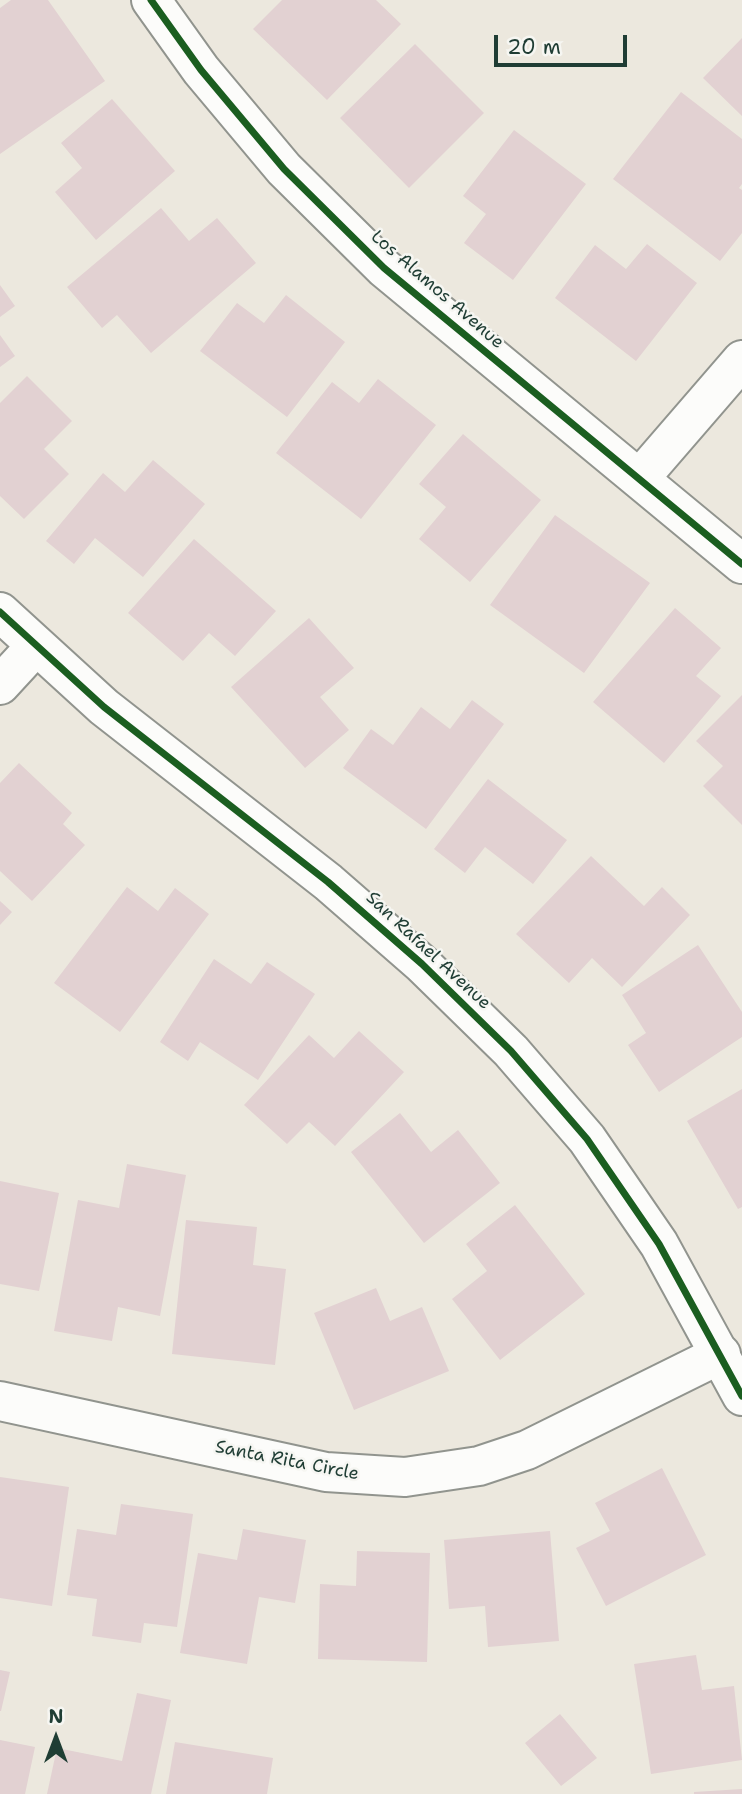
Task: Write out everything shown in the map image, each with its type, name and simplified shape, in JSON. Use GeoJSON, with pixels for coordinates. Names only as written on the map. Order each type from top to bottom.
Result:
{"type":"FeatureCollection","features":[{"type":"Feature","properties":{"kind":"street","name":"Los Alamos Avenue"},"geometry":{"type":"LineString","coordinates":[[151,0],[201,70],[284,169],[384,268],[742,564]]}},
{"type":"Feature","properties":{"kind":"street"},"geometry":{"type":"LineString","coordinates":[[640,478],[742,360]]}},
{"type":"Feature","properties":{"kind":"street","name":"San Rafael Avenue"},"geometry":{"type":"LineString","coordinates":[[0,612],[104,708],[328,881],[422,964],[511,1051],[587,1139],[659,1244],[742,1396]]}},
{"type":"Feature","properties":{"kind":"street"},"geometry":{"type":"LineString","coordinates":[[0,685],[35,646]]}},
{"type":"Feature","properties":{"kind":"street","name":"Santa Rita Circle"},"geometry":{"type":"LineString","coordinates":[[0,1401],[326,1472],[405,1477],[479,1466],[527,1450],[721,1354]]}},
{"type":"Feature","properties":{"kind":"building"},"geometry":{"type":"Polygon","coordinates":[[[11,0],[48,0],[105,81],[0,154],[0,8],[11,0]]]}},
{"type":"Feature","properties":{"kind":"building"},"geometry":{"type":"Polygon","coordinates":[[[282,0],[376,0],[401,24],[327,100],[253,29],[282,0]]]}},
{"type":"Feature","properties":{"kind":"building"},"geometry":{"type":"Polygon","coordinates":[[[742,38],[742,116],[703,78],[742,38]]]}},
{"type":"Feature","properties":{"kind":"building"},"geometry":{"type":"Polygon","coordinates":[[[415,44],[484,113],[409,188],[340,118],[415,44]]]}},
{"type":"Feature","properties":{"kind":"building"},"geometry":{"type":"Polygon","coordinates":[[[681,92],[742,139],[742,184],[739,188],[742,190],[742,233],[720,261],[613,179],[681,92]]]}},
{"type":"Feature","properties":{"kind":"building"},"geometry":{"type":"Polygon","coordinates":[[[112,99],[175,171],[96,240],[55,192],[82,168],[61,143],[112,99]]]}},
{"type":"Feature","properties":{"kind":"building"},"geometry":{"type":"Polygon","coordinates":[[[514,130],[586,184],[513,280],[464,243],[486,214],[463,196],[514,130]]]}},
{"type":"Feature","properties":{"kind":"building"},"geometry":{"type":"Polygon","coordinates":[[[161,208],[189,241],[217,218],[256,263],[151,353],[117,315],[102,328],[67,287],[161,208]]]}},
{"type":"Feature","properties":{"kind":"building"},"geometry":{"type":"Polygon","coordinates":[[[647,244],[697,283],[636,361],[555,298],[595,245],[626,269],[647,244]]]}},
{"type":"Feature","properties":{"kind":"building"},"geometry":{"type":"Polygon","coordinates":[[[0,285],[15,306],[0,317],[0,285]]]}},
{"type":"Feature","properties":{"kind":"building"},"geometry":{"type":"Polygon","coordinates":[[[286,295],[345,342],[287,417],[200,351],[237,303],[264,323],[286,295]]]}},
{"type":"Feature","properties":{"kind":"building"},"geometry":{"type":"Polygon","coordinates":[[[0,335],[15,356],[0,367],[0,335]]]}},
{"type":"Feature","properties":{"kind":"building"},"geometry":{"type":"Polygon","coordinates":[[[27,376],[72,421],[44,449],[69,474],[24,519],[0,496],[0,403],[27,376]]]}},
{"type":"Feature","properties":{"kind":"building"},"geometry":{"type":"Polygon","coordinates":[[[378,379],[436,425],[361,519],[276,453],[332,382],[359,403],[378,379]]]}},
{"type":"Feature","properties":{"kind":"building"},"geometry":{"type":"Polygon","coordinates":[[[463,434],[541,500],[470,582],[419,539],[446,507],[419,484],[463,434]]]}},
{"type":"Feature","properties":{"kind":"building"},"geometry":{"type":"Polygon","coordinates":[[[153,460],[205,504],[143,577],[95,538],[74,564],[46,541],[103,473],[125,492],[153,460]]]}},
{"type":"Feature","properties":{"kind":"building"},"geometry":{"type":"Polygon","coordinates":[[[555,515],[650,583],[584,673],[490,605],[555,515]]]}},
{"type":"Feature","properties":{"kind":"building"},"geometry":{"type":"Polygon","coordinates":[[[194,539],[276,611],[235,656],[209,633],[183,661],[128,613],[194,539]]]}},
{"type":"Feature","properties":{"kind":"building"},"geometry":{"type":"Polygon","coordinates":[[[675,608],[721,648],[696,676],[721,696],[664,763],[593,702],[675,608]]]}},
{"type":"Feature","properties":{"kind":"building"},"geometry":{"type":"Polygon","coordinates":[[[309,618],[354,668],[320,697],[349,730],[305,768],[231,687],[309,618]]]}},
{"type":"Feature","properties":{"kind":"building"},"geometry":{"type":"Polygon","coordinates":[[[742,695],[742,825],[703,786],[723,766],[696,741],[742,695]]]}},
{"type":"Feature","properties":{"kind":"building"},"geometry":{"type":"Polygon","coordinates":[[[472,700],[504,724],[426,829],[343,768],[371,729],[393,745],[421,707],[450,729],[472,700]]]}},
{"type":"Feature","properties":{"kind":"building"},"geometry":{"type":"Polygon","coordinates":[[[19,763],[72,813],[63,824],[85,845],[32,901],[0,871],[0,783],[19,763]]]}},
{"type":"Feature","properties":{"kind":"building"},"geometry":{"type":"Polygon","coordinates":[[[488,779],[567,840],[533,884],[485,847],[465,873],[434,849],[488,779]]]}},
{"type":"Feature","properties":{"kind":"building"},"geometry":{"type":"Polygon","coordinates":[[[591,856],[644,906],[662,887],[690,915],[622,987],[592,958],[569,983],[516,934],[591,856]]]}},
{"type":"Feature","properties":{"kind":"building"},"geometry":{"type":"Polygon","coordinates":[[[127,887],[158,911],[175,888],[209,914],[120,1032],[54,983],[127,887]]]}},
{"type":"Feature","properties":{"kind":"building"},"geometry":{"type":"Polygon","coordinates":[[[0,901],[12,912],[0,925],[0,901]]]}},
{"type":"Feature","properties":{"kind":"building"},"geometry":{"type":"Polygon","coordinates":[[[698,945],[742,1012],[742,1037],[659,1092],[628,1045],[646,1033],[622,995],[698,945]]]}},
{"type":"Feature","properties":{"kind":"building"},"geometry":{"type":"Polygon","coordinates":[[[214,959],[251,984],[267,962],[315,994],[258,1080],[200,1042],[188,1061],[160,1042],[214,959]]]}},
{"type":"Feature","properties":{"kind":"building"},"geometry":{"type":"Polygon","coordinates":[[[359,1031],[404,1072],[335,1146],[309,1122],[287,1144],[244,1105],[309,1035],[334,1058],[359,1031]]]}},
{"type":"Feature","properties":{"kind":"building"},"geometry":{"type":"Polygon","coordinates":[[[742,1089],[742,1207],[738,1209],[687,1121],[742,1089]]]}},
{"type":"Feature","properties":{"kind":"building"},"geometry":{"type":"Polygon","coordinates":[[[400,1113],[431,1152],[458,1130],[500,1183],[424,1243],[351,1152],[400,1113]]]}},
{"type":"Feature","properties":{"kind":"building"},"geometry":{"type":"Polygon","coordinates":[[[127,1164],[186,1175],[160,1316],[118,1307],[112,1341],[54,1331],[78,1200],[119,1208],[127,1164]]]}},
{"type":"Feature","properties":{"kind":"building"},"geometry":{"type":"Polygon","coordinates":[[[0,1181],[59,1193],[39,1291],[0,1284],[0,1181]]]}},
{"type":"Feature","properties":{"kind":"building"},"geometry":{"type":"Polygon","coordinates":[[[515,1205],[585,1294],[500,1360],[452,1299],[487,1271],[466,1244],[515,1205]]]}},
{"type":"Feature","properties":{"kind":"building"},"geometry":{"type":"Polygon","coordinates":[[[186,1220],[257,1227],[253,1265],[286,1269],[275,1365],[172,1354],[186,1220]]]}},
{"type":"Feature","properties":{"kind":"building"},"geometry":{"type":"Polygon","coordinates":[[[376,1288],[390,1321],[422,1307],[449,1371],[354,1410],[314,1313],[376,1288]]]}},
{"type":"Feature","properties":{"kind":"building"},"geometry":{"type":"Polygon","coordinates":[[[662,1468],[706,1555],[606,1606],[576,1548],[610,1531],[595,1503],[662,1468]]]}},
{"type":"Feature","properties":{"kind":"building"},"geometry":{"type":"Polygon","coordinates":[[[0,1477],[69,1487],[52,1606],[0,1598],[0,1477]]]}},
{"type":"Feature","properties":{"kind":"building"},"geometry":{"type":"Polygon","coordinates":[[[121,1504],[193,1514],[177,1627],[144,1623],[141,1643],[92,1636],[97,1599],[67,1595],[77,1529],[116,1535],[121,1504]]]}},
{"type":"Feature","properties":{"kind":"building"},"geometry":{"type":"Polygon","coordinates":[[[243,1529],[306,1540],[295,1603],[259,1597],[247,1664],[180,1653],[198,1553],[237,1560],[243,1529]]]}},
{"type":"Feature","properties":{"kind":"building"},"geometry":{"type":"Polygon","coordinates":[[[550,1531],[559,1641],[488,1647],[485,1606],[449,1609],[444,1540],[550,1531]]]}},
{"type":"Feature","properties":{"kind":"building"},"geometry":{"type":"Polygon","coordinates":[[[357,1551],[430,1553],[427,1662],[318,1659],[320,1584],[356,1586],[357,1551]]]}},
{"type":"Feature","properties":{"kind":"building"},"geometry":{"type":"Polygon","coordinates":[[[696,1655],[702,1690],[734,1686],[742,1760],[651,1774],[634,1664],[696,1655]]]}},
{"type":"Feature","properties":{"kind":"building"},"geometry":{"type":"Polygon","coordinates":[[[0,1670],[10,1672],[1,1711],[0,1711],[0,1670]]]}},
{"type":"Feature","properties":{"kind":"building"},"geometry":{"type":"Polygon","coordinates":[[[137,1693],[171,1700],[151,1794],[47,1794],[57,1748],[122,1761],[137,1693]]]}},
{"type":"Feature","properties":{"kind":"building"},"geometry":{"type":"Polygon","coordinates":[[[560,1714],[597,1758],[561,1786],[525,1743],[560,1714]]]}},
{"type":"Feature","properties":{"kind":"building"},"geometry":{"type":"Polygon","coordinates":[[[0,1740],[35,1747],[25,1794],[0,1794],[0,1740]]]}},
{"type":"Feature","properties":{"kind":"building"},"geometry":{"type":"Polygon","coordinates":[[[175,1742],[273,1758],[267,1794],[166,1794],[175,1742]]]}},
{"type":"Feature","properties":{"kind":"building"},"geometry":{"type":"Polygon","coordinates":[[[742,1789],[742,1794],[694,1794],[694,1792],[742,1789]]]}},
{"type":"Feature","properties":{"kind":"cycle path"},"geometry":{"type":"LineString","coordinates":[[151,0],[201,70],[284,169],[384,268],[742,564]]}},
{"type":"Feature","properties":{"kind":"cycle path"},"geometry":{"type":"LineString","coordinates":[[0,612],[104,707],[328,882],[422,964],[511,1051],[587,1139],[659,1244],[742,1396]]}}]}
